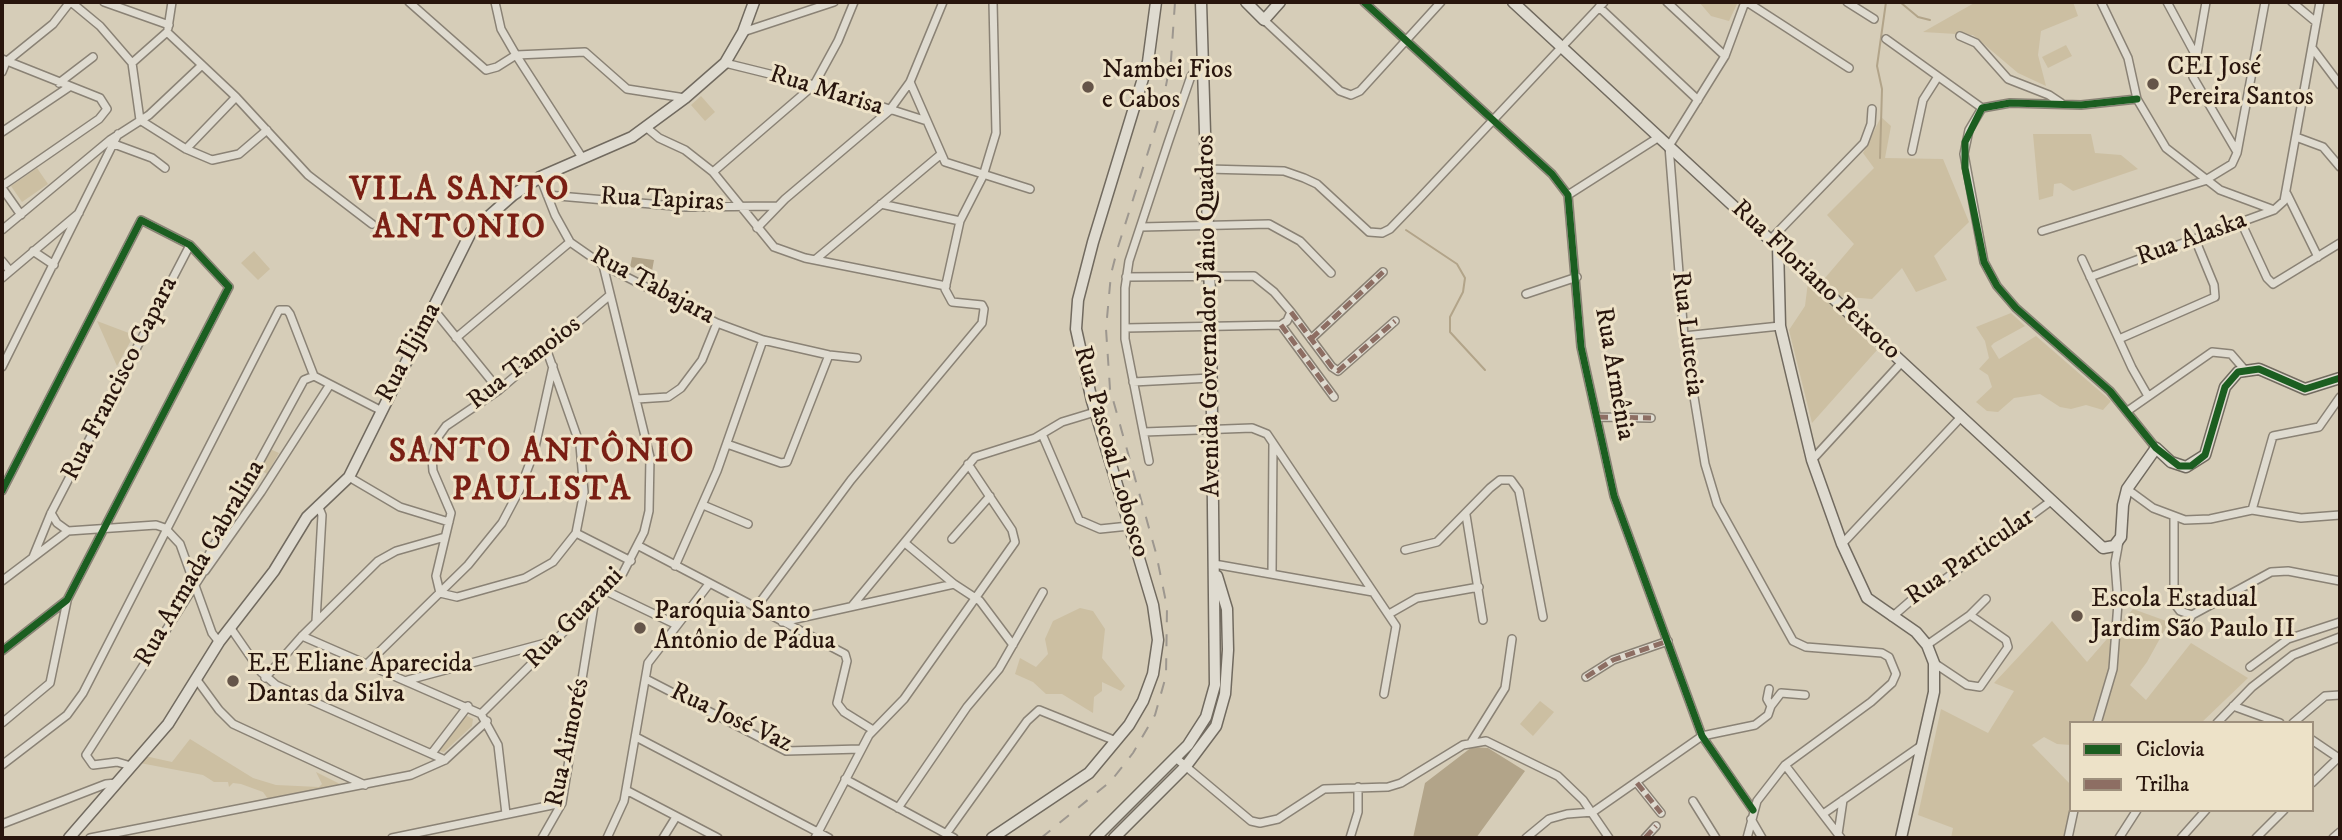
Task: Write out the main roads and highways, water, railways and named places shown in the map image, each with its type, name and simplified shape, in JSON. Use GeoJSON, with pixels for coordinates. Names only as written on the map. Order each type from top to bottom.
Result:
{"type":"FeatureCollection","features":[{"type":"Feature","properties":{"kind":"main road","name":"Rua Iljima"},"geometry":{"type":"LineString","coordinates":[[69,838],[168,724],[219,642],[274,571],[318,504],[349,477],[380,410],[434,310],[471,232],[513,195],[540,177],[647,128],[685,98],[725,63],[743,32],[754,2]]}},
{"type":"Feature","properties":{"kind":"main road","name":"Rua Pascoal Lobosco"},"geometry":{"type":"LineString","coordinates":[[992,838],[1089,773],[1116,741],[1149,690],[1158,640],[1151,596],[1077,340],[1079,300],[1093,242],[1142,87],[1156,2]]}},
{"type":"Feature","properties":{"kind":"main road","name":"Avenida Governador Jânio Quadros"},"geometry":{"type":"LineString","coordinates":[[1095,838],[1182,763],[1206,718],[1211,702],[1217,655],[1201,2]]}},
{"type":"Feature","properties":{"kind":"main road"},"geometry":{"type":"LineString","coordinates":[[1246,2],[1264,20],[1280,2]]}},
{"type":"Feature","properties":{"kind":"main road","name":"Rua Floriano Peixoto"},"geometry":{"type":"LineString","coordinates":[[1513,2],[2100,546],[2111,547],[2120,540],[2127,489],[2156,448],[2179,466],[2191,466],[2201,460],[2208,451],[2225,387],[2231,377],[2244,369],[2267,372],[2295,387],[2305,388],[2340,378]]}},
{"type":"Feature","properties":{"kind":"main road"},"geometry":{"type":"LineString","coordinates":[[1774,242],[1780,326],[1812,460],[1842,544],[1867,598],[1916,632],[1927,645],[1934,663],[1934,692],[1901,838]]}},
{"type":"Feature","properties":{"kind":"main road","name":"Avenida Governador Jânio Quadros"},"geometry":{"type":"LineString","coordinates":[[1114,838],[1216,726],[1228,670],[1226,601],[1214,567]]}},
{"type":"Feature","properties":{"kind":"main road"},"geometry":{"type":"LineString","coordinates":[[1215,613],[1227,615]]}},
{"type":"Feature","properties":{"kind":"waterway"},"geometry":{"type":"LineString","coordinates":[[1880,158],[1882,89],[1877,66],[1886,2]]}},
{"type":"Feature","properties":{"kind":"waterway"},"geometry":{"type":"LineString","coordinates":[[1900,2],[1918,17],[1930,20]]}},
{"type":"Feature","properties":{"kind":"waterway"},"geometry":{"type":"LineString","coordinates":[[1406,230],[1457,264],[1465,278],[1463,292],[1450,317],[1450,332],[1485,370]]}},
{"type":"Feature","properties":{"kind":"railway"},"geometry":{"type":"LineString","coordinates":[[1041,838],[1111,781],[1133,753],[1155,715],[1166,676],[1167,607],[1156,553],[1110,389],[1106,329],[1111,274],[1161,111],[1171,60],[1175,2]]}},
{"type":"Feature","properties":{"kind":"place","name":"CEI José Pereira Santos"},"geometry":{"type":"Point","coordinates":[2153,84]}},
{"type":"Feature","properties":{"kind":"place","name":"Nambei Fios e Cabos"},"geometry":{"type":"Point","coordinates":[1088,87]}},
{"type":"Feature","properties":{"kind":"place","name":"Escola Estadual Jardim São Paulo II"},"geometry":{"type":"Point","coordinates":[2077,616]}},
{"type":"Feature","properties":{"kind":"place","name":"Paróquia Santo Antônio de Pádua"},"geometry":{"type":"Point","coordinates":[640,628]}},
{"type":"Feature","properties":{"kind":"place","name":"E.E Eliane Aparecida Dantas da Silva"},"geometry":{"type":"Point","coordinates":[233,681]}},
{"type":"Feature","properties":{"kind":"district","name":"VILA SANTO ANTONIO"},"geometry":{"type":"Point","coordinates":[460,211]}},
{"type":"Feature","properties":{"kind":"district","name":"SANTO ANTÔNIO PAULISTA"},"geometry":{"type":"Point","coordinates":[542,473]}}]}
